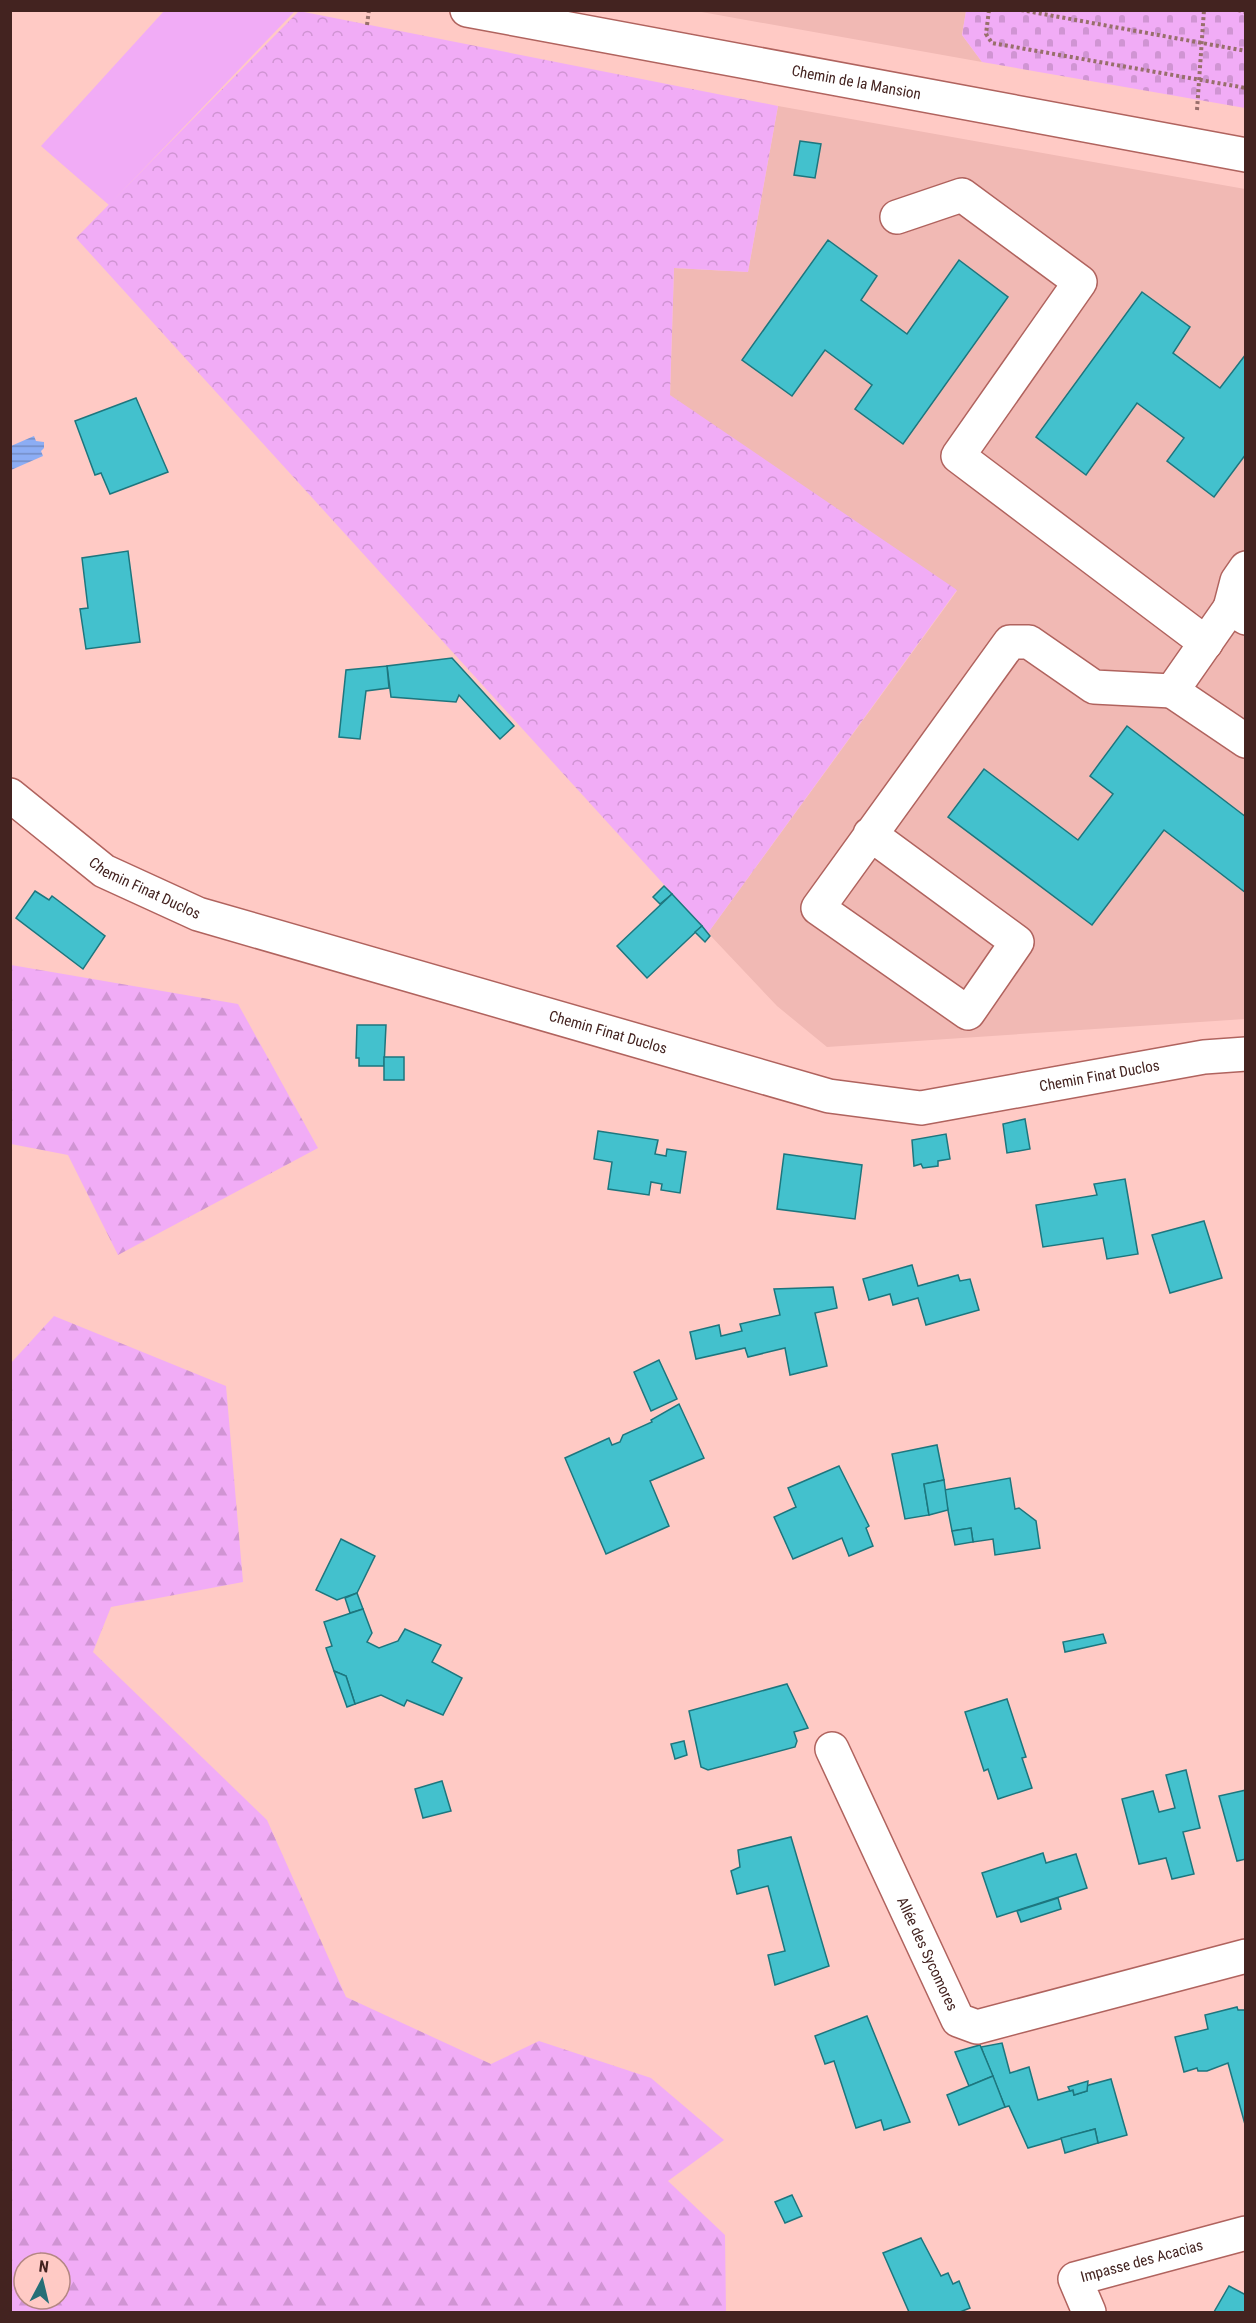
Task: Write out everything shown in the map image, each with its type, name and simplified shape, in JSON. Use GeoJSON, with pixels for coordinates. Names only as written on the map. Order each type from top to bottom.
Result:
{"type":"FeatureCollection","features":[{"type":"Feature","properties":{"kind":"street","name":"Chemin de la Mansion"},"geometry":{"type":"LineString","coordinates":[[466,10],[1245,155]]}},
{"type":"Feature","properties":{"kind":"street"},"geometry":{"type":"LineString","coordinates":[[897,216],[962,195],[1080,282],[958,456],[1206,643]]}},
{"type":"Feature","properties":{"kind":"street"},"geometry":{"type":"LineString","coordinates":[[1172,691],[1206,643],[1238,613],[1237,581],[1245,568]]}},
{"type":"Feature","properties":{"kind":"street"},"geometry":{"type":"LineString","coordinates":[[870,834],[1017,942],[968,1013],[818,908],[870,834],[1010,642],[1029,642],[1095,687],[1172,691],[1245,741]]}},
{"type":"Feature","properties":{"kind":"street","name":"Chemin Finat Duclos"},"geometry":{"type":"LineString","coordinates":[[10,795],[104,871],[198,914],[829,1096],[921,1108],[1204,1057],[1245,1054]]}},
{"type":"Feature","properties":{"kind":"street","name":"Allée des Sycomores"},"geometry":{"type":"LineString","coordinates":[[832,1749],[958,2020],[977,2027],[1245,1956]]}},
{"type":"Feature","properties":{"kind":"street","name":"Impasse des Acacias"},"geometry":{"type":"LineString","coordinates":[[1089,2313],[1075,2279],[1245,2233]]}},
{"type":"Feature","properties":{"kind":"path"},"geometry":{"type":"LineString","coordinates":[[366,25],[369,10]]}},
{"type":"Feature","properties":{"kind":"path"},"geometry":{"type":"LineString","coordinates":[[989,10],[986,34],[992,43],[1245,88]]}},
{"type":"Feature","properties":{"kind":"path"},"geometry":{"type":"LineString","coordinates":[[1021,10],[1245,51]]}},
{"type":"Feature","properties":{"kind":"path"},"geometry":{"type":"LineString","coordinates":[[1190,146],[1200,80],[1204,10]]}},
{"type":"Feature","properties":{"kind":"path"},"geometry":{"type":"LineString","coordinates":[[1238,10],[1245,12]]}},
{"type":"Feature","properties":{"kind":"shaded area"},"geometry":{"type":"Polygon","coordinates":[[[696,11],[966,11],[962,35],[982,62],[696,11]]]}},
{"type":"Feature","properties":{"kind":"shaded area"},"geometry":{"type":"Polygon","coordinates":[[[778,106],[1245,189],[1245,1019],[827,1047],[777,1006],[708,933],[957,591],[670,396],[674,268],[748,272],[778,106]]]}},
{"type":"Feature","properties":{"kind":"green space"},"geometry":{"type":"Polygon","coordinates":[[[164,11],[295,11],[109,205],[41,146],[164,11]]]}},
{"type":"Feature","properties":{"kind":"green space"},"geometry":{"type":"Polygon","coordinates":[[[299,11],[778,106],[748,272],[674,268],[670,395],[957,590],[708,933],[76,238],[299,11]]]}},
{"type":"Feature","properties":{"kind":"green space"},"geometry":{"type":"Polygon","coordinates":[[[966,11],[1245,11],[1245,108],[982,62],[962,35],[966,11]]]}},
{"type":"Feature","properties":{"kind":"green space"},"geometry":{"type":"Polygon","coordinates":[[[11,965],[238,1004],[318,1148],[118,1255],[68,1155],[11,1144],[11,965]]]}},
{"type":"Feature","properties":{"kind":"green space"},"geometry":{"type":"Polygon","coordinates":[[[54,1316],[226,1386],[243,1582],[111,1607],[93,1652],[267,1820],[346,1997],[491,2064],[539,2041],[651,2078],[724,2140],[668,2181],[725,2235],[726,2312],[11,2312],[10,1364],[54,1316]]]}},
{"type":"Feature","properties":{"kind":"water"},"geometry":{"type":"Polygon","coordinates":[[[34,436],[36,441],[44,442],[44,448],[41,451],[43,456],[11,470],[11,446],[34,436]]]}},
{"type":"Feature","properties":{"kind":"building"},"geometry":{"type":"Polygon","coordinates":[[[800,141],[821,144],[815,178],[794,175],[800,141]]]}},
{"type":"Feature","properties":{"kind":"building"},"geometry":{"type":"Polygon","coordinates":[[[828,240],[877,276],[861,300],[907,334],[959,260],[1008,297],[903,444],[855,409],[872,385],[825,350],[792,396],[742,360],[828,240]]]}},
{"type":"Feature","properties":{"kind":"building"},"geometry":{"type":"Polygon","coordinates":[[[1142,292],[1190,327],[1173,353],[1220,388],[1246,354],[1246,454],[1214,497],[1167,461],[1184,438],[1137,403],[1086,475],[1036,437],[1142,292]]]}},
{"type":"Feature","properties":{"kind":"building"},"geometry":{"type":"Polygon","coordinates":[[[136,398],[168,472],[110,494],[101,473],[95,475],[75,421],[136,398]]]}},
{"type":"Feature","properties":{"kind":"building"},"geometry":{"type":"Polygon","coordinates":[[[128,551],[140,642],[86,649],[80,609],[88,608],[82,558],[128,551]]]}},
{"type":"Feature","properties":{"kind":"building"},"geometry":{"type":"Polygon","coordinates":[[[452,658],[514,726],[500,739],[459,695],[456,702],[391,697],[387,666],[452,658]]]}},
{"type":"Feature","properties":{"kind":"building"},"geometry":{"type":"Polygon","coordinates":[[[387,666],[389,688],[366,691],[360,739],[339,737],[346,670],[387,666]]]}},
{"type":"Feature","properties":{"kind":"building"},"geometry":{"type":"Polygon","coordinates":[[[1127,726],[1246,817],[1246,893],[1164,830],[1092,925],[948,817],[984,769],[1078,840],[1113,794],[1090,776],[1127,726]]]}},
{"type":"Feature","properties":{"kind":"building"},"geometry":{"type":"Polygon","coordinates":[[[664,886],[672,894],[660,904],[653,897],[664,886]]]}},
{"type":"Feature","properties":{"kind":"building"},"geometry":{"type":"Polygon","coordinates":[[[35,891],[49,900],[52,896],[105,936],[83,969],[16,918],[35,891]]]}},
{"type":"Feature","properties":{"kind":"building"},"geometry":{"type":"Polygon","coordinates":[[[672,894],[702,926],[647,978],[617,946],[672,894]]]}},
{"type":"Feature","properties":{"kind":"building"},"geometry":{"type":"Polygon","coordinates":[[[702,926],[710,936],[705,942],[695,932],[702,926]]]}},
{"type":"Feature","properties":{"kind":"building"},"geometry":{"type":"Polygon","coordinates":[[[357,1025],[386,1025],[384,1066],[359,1066],[359,1058],[356,1058],[357,1025]]]}},
{"type":"Feature","properties":{"kind":"building"},"geometry":{"type":"Polygon","coordinates":[[[384,1057],[404,1057],[404,1080],[384,1080],[384,1057]]]}},
{"type":"Feature","properties":{"kind":"building"},"geometry":{"type":"Polygon","coordinates":[[[1025,1119],[1030,1149],[1007,1153],[1003,1124],[1025,1119]]]}},
{"type":"Feature","properties":{"kind":"building"},"geometry":{"type":"Polygon","coordinates":[[[598,1131],[658,1140],[655,1154],[666,1156],[667,1149],[686,1152],[680,1193],[661,1190],[662,1184],[651,1182],[649,1195],[608,1189],[612,1162],[594,1159],[598,1131]]]}},
{"type":"Feature","properties":{"kind":"building"},"geometry":{"type":"Polygon","coordinates":[[[946,1134],[950,1159],[938,1161],[938,1166],[923,1168],[921,1164],[914,1166],[912,1140],[946,1134]]]}},
{"type":"Feature","properties":{"kind":"building"},"geometry":{"type":"Polygon","coordinates":[[[784,1154],[862,1165],[855,1219],[777,1209],[784,1154]]]}},
{"type":"Feature","properties":{"kind":"building"},"geometry":{"type":"Polygon","coordinates":[[[1125,1179],[1138,1254],[1107,1259],[1103,1238],[1043,1247],[1036,1205],[1097,1195],[1094,1184],[1125,1179]]]}},
{"type":"Feature","properties":{"kind":"building"},"geometry":{"type":"Polygon","coordinates":[[[1204,1221],[1222,1278],[1170,1293],[1152,1235],[1204,1221]]]}},
{"type":"Feature","properties":{"kind":"building"},"geometry":{"type":"Polygon","coordinates":[[[912,1265],[918,1286],[958,1275],[960,1281],[970,1279],[979,1310],[926,1325],[918,1298],[893,1305],[890,1294],[869,1300],[863,1279],[912,1265]]]}},
{"type":"Feature","properties":{"kind":"building"},"geometry":{"type":"Polygon","coordinates":[[[833,1287],[837,1308],[815,1313],[827,1366],[790,1375],[785,1348],[748,1357],[745,1348],[696,1359],[690,1332],[719,1325],[721,1336],[742,1331],[740,1324],[780,1315],[774,1289],[833,1287]]]}},
{"type":"Feature","properties":{"kind":"building"},"geometry":{"type":"Polygon","coordinates":[[[659,1360],[677,1399],[651,1411],[634,1372],[659,1360]]]}},
{"type":"Feature","properties":{"kind":"building"},"geometry":{"type":"Polygon","coordinates":[[[679,1404],[704,1458],[650,1481],[669,1526],[606,1554],[565,1458],[609,1438],[612,1445],[620,1442],[623,1435],[652,1422],[651,1420],[679,1404]]]}},
{"type":"Feature","properties":{"kind":"building"},"geometry":{"type":"Polygon","coordinates":[[[937,1445],[944,1480],[924,1484],[929,1515],[905,1519],[892,1454],[937,1445]]]}},
{"type":"Feature","properties":{"kind":"building"},"geometry":{"type":"Polygon","coordinates":[[[839,1466],[869,1526],[866,1528],[873,1546],[849,1556],[842,1538],[793,1559],[774,1517],[796,1507],[788,1488],[839,1466]]]}},
{"type":"Feature","properties":{"kind":"building"},"geometry":{"type":"Polygon","coordinates":[[[1010,1478],[1015,1509],[1019,1508],[1036,1521],[1040,1548],[995,1555],[993,1539],[973,1542],[971,1528],[952,1531],[944,1490],[1010,1478]]]}},
{"type":"Feature","properties":{"kind":"building"},"geometry":{"type":"Polygon","coordinates":[[[944,1480],[948,1510],[929,1515],[924,1484],[944,1480]]]}},
{"type":"Feature","properties":{"kind":"building"},"geometry":{"type":"Polygon","coordinates":[[[971,1528],[973,1542],[955,1545],[952,1531],[971,1528]]]}},
{"type":"Feature","properties":{"kind":"building"},"geometry":{"type":"Polygon","coordinates":[[[341,1539],[375,1556],[357,1593],[337,1600],[316,1590],[341,1539]]]}},
{"type":"Feature","properties":{"kind":"building"},"geometry":{"type":"Polygon","coordinates":[[[357,1593],[363,1609],[350,1613],[345,1598],[357,1593]]]}},
{"type":"Feature","properties":{"kind":"building"},"geometry":{"type":"Polygon","coordinates":[[[363,1609],[372,1633],[367,1642],[379,1648],[398,1641],[405,1629],[441,1645],[432,1662],[462,1678],[443,1715],[407,1700],[404,1706],[381,1695],[355,1704],[346,1676],[334,1671],[326,1648],[332,1646],[324,1622],[363,1609]]]}},
{"type":"Feature","properties":{"kind":"building"},"geometry":{"type":"Polygon","coordinates":[[[1103,1634],[1106,1643],[1065,1652],[1063,1642],[1103,1634]]]}},
{"type":"Feature","properties":{"kind":"building"},"geometry":{"type":"Polygon","coordinates":[[[334,1671],[346,1676],[355,1704],[347,1707],[334,1671]]]}},
{"type":"Feature","properties":{"kind":"building"},"geometry":{"type":"Polygon","coordinates":[[[787,1684],[808,1728],[794,1732],[797,1741],[795,1747],[708,1770],[701,1767],[689,1711],[787,1684]]]}},
{"type":"Feature","properties":{"kind":"building"},"geometry":{"type":"Polygon","coordinates":[[[1007,1699],[1026,1757],[1022,1758],[1032,1788],[998,1799],[988,1769],[984,1771],[965,1712],[1007,1699]]]}},
{"type":"Feature","properties":{"kind":"building"},"geometry":{"type":"Polygon","coordinates":[[[684,1741],[687,1755],[675,1759],[671,1744],[684,1741]]]}},
{"type":"Feature","properties":{"kind":"building"},"geometry":{"type":"Polygon","coordinates":[[[1186,1770],[1200,1828],[1183,1832],[1194,1874],[1172,1879],[1166,1858],[1139,1864],[1122,1799],[1153,1791],[1159,1812],[1175,1808],[1166,1775],[1186,1770]]]}},
{"type":"Feature","properties":{"kind":"building"},"geometry":{"type":"Polygon","coordinates":[[[442,1781],[451,1811],[423,1818],[415,1789],[442,1781]]]}},
{"type":"Feature","properties":{"kind":"building"},"geometry":{"type":"Polygon","coordinates":[[[1246,1790],[1246,1859],[1237,1861],[1219,1796],[1246,1790]]]}},
{"type":"Feature","properties":{"kind":"building"},"geometry":{"type":"Polygon","coordinates":[[[791,1837],[829,1966],[775,1985],[768,1955],[785,1951],[768,1886],[737,1894],[731,1871],[740,1867],[738,1850],[791,1837]]]}},
{"type":"Feature","properties":{"kind":"building"},"geometry":{"type":"Polygon","coordinates":[[[1043,1853],[1046,1863],[1076,1854],[1087,1888],[997,1917],[982,1873],[1043,1853]]]}},
{"type":"Feature","properties":{"kind":"building"},"geometry":{"type":"Polygon","coordinates":[[[1058,1898],[1061,1909],[1021,1922],[1017,1911],[1058,1898]]]}},
{"type":"Feature","properties":{"kind":"building"},"geometry":{"type":"Polygon","coordinates":[[[1237,2007],[1238,2010],[1246,2010],[1246,2128],[1228,2063],[1207,2071],[1198,2071],[1197,2068],[1184,2072],[1175,2037],[1208,2029],[1205,2015],[1237,2007]]]}},
{"type":"Feature","properties":{"kind":"building"},"geometry":{"type":"Polygon","coordinates":[[[867,2016],[910,2122],[884,2130],[881,2120],[856,2128],[834,2061],[825,2064],[815,2036],[867,2016]]]}},
{"type":"Feature","properties":{"kind":"building"},"geometry":{"type":"Polygon","coordinates":[[[1002,2043],[1010,2073],[1029,2067],[1038,2100],[1073,2090],[1074,2095],[1087,2091],[1086,2087],[1089,2085],[1111,2079],[1127,2135],[1098,2143],[1095,2129],[1028,2148],[1009,2106],[1005,2107],[981,2047],[1002,2043]]]}},
{"type":"Feature","properties":{"kind":"building"},"geometry":{"type":"Polygon","coordinates":[[[980,2045],[993,2076],[969,2086],[955,2052],[980,2045]]]}},
{"type":"Feature","properties":{"kind":"building"},"geometry":{"type":"Polygon","coordinates":[[[993,2076],[1005,2107],[959,2125],[947,2095],[993,2076]]]}},
{"type":"Feature","properties":{"kind":"building"},"geometry":{"type":"Polygon","coordinates":[[[1088,2081],[1087,2091],[1074,2095],[1073,2090],[1070,2091],[1068,2087],[1088,2081]]]}},
{"type":"Feature","properties":{"kind":"building"},"geometry":{"type":"Polygon","coordinates":[[[1095,2129],[1098,2143],[1065,2153],[1061,2138],[1095,2129]]]}},
{"type":"Feature","properties":{"kind":"building"},"geometry":{"type":"Polygon","coordinates":[[[792,2195],[802,2216],[785,2223],[775,2202],[792,2195]]]}},
{"type":"Feature","properties":{"kind":"building"},"geometry":{"type":"Polygon","coordinates":[[[921,2238],[941,2276],[948,2273],[953,2284],[959,2281],[970,2308],[960,2312],[909,2312],[883,2253],[921,2238]]]}},
{"type":"Feature","properties":{"kind":"building"},"geometry":{"type":"Polygon","coordinates":[[[1229,2286],[1246,2295],[1246,2312],[1214,2312],[1229,2286]]]}}]}
